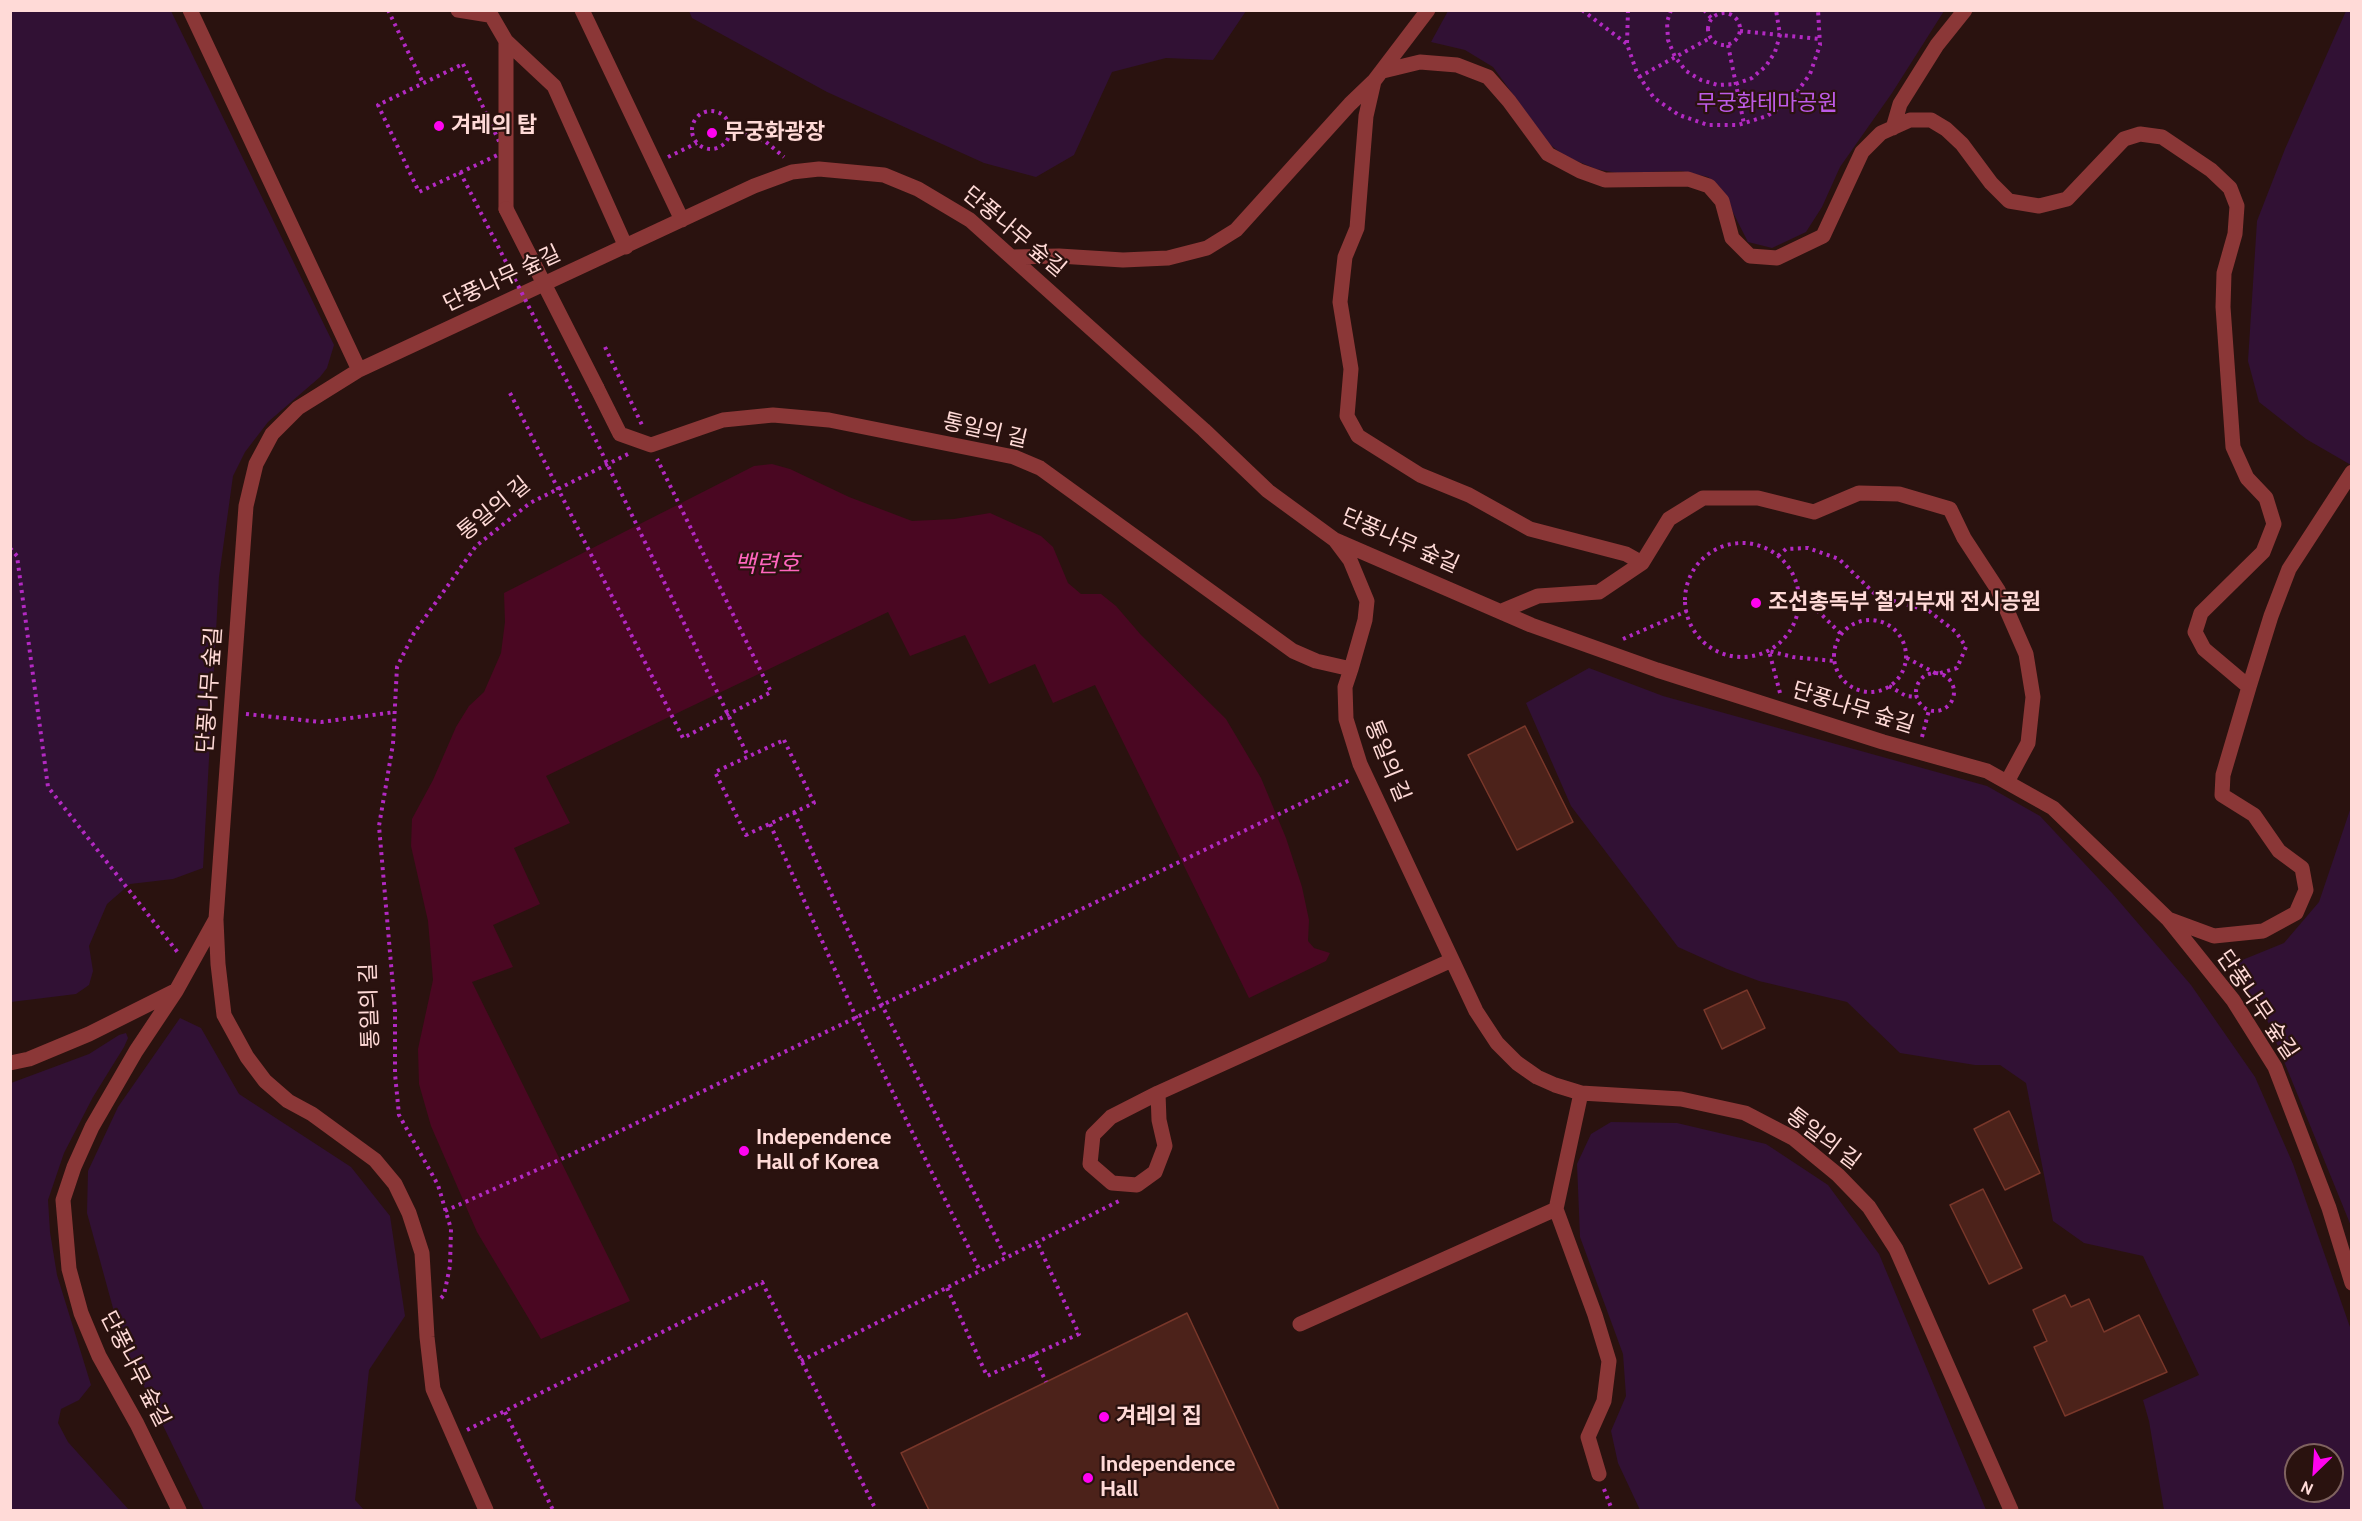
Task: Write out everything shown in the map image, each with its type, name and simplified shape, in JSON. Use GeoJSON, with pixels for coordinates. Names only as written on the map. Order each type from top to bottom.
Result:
{"type":"FeatureCollection","features":[{"type":"Feature","properties":{"kind":"street"},"geometry":{"type":"LineString","coordinates":[[190,10],[359,370]]}},
{"type":"Feature","properties":{"kind":"street"},"geometry":{"type":"LineString","coordinates":[[458,10],[489,13],[506,41],[554,86],[626,247]]}},
{"type":"Feature","properties":{"kind":"street"},"geometry":{"type":"LineString","coordinates":[[582,10],[682,220]]}},
{"type":"Feature","properties":{"kind":"street"},"geometry":{"type":"LineString","coordinates":[[1012,257],[1059,256],[1123,260],[1168,258],[1207,248],[1236,230],[1378,76],[1428,10]]}},
{"type":"Feature","properties":{"kind":"street"},"geometry":{"type":"LineString","coordinates":[[1893,128],[1900,104],[1938,45],[1965,10]]}},
{"type":"Feature","properties":{"kind":"street"},"geometry":{"type":"LineString","coordinates":[[506,41],[507,209],[620,434],[651,445]]}},
{"type":"Feature","properties":{"kind":"street"},"geometry":{"type":"LineString","coordinates":[[1378,76],[1420,62],[1457,65],[1488,77],[1548,154],[1580,171],[1605,180],[1688,179],[1709,186],[1722,201],[1732,238],[1750,256],[1777,258],[1823,236],[1862,152],[1881,133],[1910,120],[1930,120],[1946,129],[1962,144],[1991,183],[2009,201],[2038,206],[2067,199],[2124,139],[2140,135],[2162,137],[2211,170],[2230,188],[2237,206],[2235,234],[2224,273],[2223,307],[2233,447],[2247,478],[2266,498],[2274,524],[2263,552],[2201,613],[2195,632],[2204,649],[2249,687]]}},
{"type":"Feature","properties":{"kind":"street"},"geometry":{"type":"LineString","coordinates":[[1378,76],[1366,116],[1357,228],[1345,257],[1340,302],[1351,369],[1347,416],[1358,436],[1420,475],[1469,495],[1530,528],[1626,554],[1642,562]]}},
{"type":"Feature","properties":{"kind":"street","name":"단풍나무 숲길"},"geometry":{"type":"LineString","coordinates":[[179,1510],[137,1424],[99,1356],[81,1312],[69,1269],[63,1200],[92,1126],[136,1051],[176,991],[216,919],[246,506],[256,464],[272,434],[298,408],[359,370],[754,186],[792,172],[819,169],[866,172],[902,181],[944,203],[970,220],[1204,430],[1268,491],[1335,540],[1531,625],[1785,711],[1988,771],[2053,808],[2169,919],[2233,1000],[2275,1067],[2329,1208],[2352,1282]]}},
{"type":"Feature","properties":{"kind":"street","name":"통일의 길"},"geometry":{"type":"LineString","coordinates":[[651,445],[723,420],[773,416],[829,420],[1014,457],[1040,468],[1293,651],[1316,661],[1351,669],[1346,687],[1346,719],[1364,773],[1476,1011],[1497,1043],[1517,1063],[1537,1077],[1581,1093],[1681,1099],[1744,1113],[1793,1138],[1846,1183],[1869,1207],[1896,1249],[2011,1510]]}},
{"type":"Feature","properties":{"kind":"street"},"geometry":{"type":"LineString","coordinates":[[2169,919],[2214,936],[2263,931],[2296,913],[2306,891],[2302,868],[2279,851],[2254,815],[2222,795],[2223,775],[2271,616],[2289,569],[2352,472]]}},
{"type":"Feature","properties":{"kind":"street"},"geometry":{"type":"LineString","coordinates":[[1502,611],[1538,596],[1599,592],[1642,562],[1669,519],[1703,498],[1758,498],[1814,512],[1859,493],[1899,494],[1950,509],[1964,538],[1998,590],[2026,654],[2033,696],[2028,743],[2007,782]]}},
{"type":"Feature","properties":{"kind":"street"},"geometry":{"type":"LineString","coordinates":[[1335,540],[1350,560],[1367,601],[1365,620],[1351,669]]}},
{"type":"Feature","properties":{"kind":"street"},"geometry":{"type":"LineString","coordinates":[[216,919],[224,1015],[243,1049],[265,1081],[288,1101],[312,1113],[375,1160],[395,1185],[409,1213],[422,1253],[433,1389],[486,1510]]}},
{"type":"Feature","properties":{"kind":"street"},"geometry":{"type":"LineString","coordinates":[[1158,1094],[1159,1120],[1165,1146],[1155,1172],[1137,1185],[1112,1183],[1090,1164],[1093,1135],[1111,1117],[1158,1094],[1452,960]]}},
{"type":"Feature","properties":{"kind":"street"},"geometry":{"type":"LineString","coordinates":[[10,1063],[29,1059],[88,1034],[176,991]]}},
{"type":"Feature","properties":{"kind":"street"},"geometry":{"type":"LineString","coordinates":[[1581,1093],[1556,1209],[1595,1315],[1609,1361],[1604,1401],[1588,1437],[1599,1474]]}},
{"type":"Feature","properties":{"kind":"street"},"geometry":{"type":"LineString","coordinates":[[1300,1324],[1556,1209]]}},
{"type":"Feature","properties":{"kind":"path"},"geometry":{"type":"LineString","coordinates":[[388,10],[423,83]]}},
{"type":"Feature","properties":{"kind":"path"},"geometry":{"type":"LineString","coordinates":[[1582,10],[1627,44]]}},
{"type":"Feature","properties":{"kind":"path"},"geometry":{"type":"LineString","coordinates":[[1628,10],[1627,44],[1639,77],[1654,98],[1679,116],[1708,125],[1744,124],[1767,116],[1792,99],[1810,74],[1820,45],[1818,10]]}},
{"type":"Feature","properties":{"kind":"path"},"geometry":{"type":"LineString","coordinates":[[1671,10],[1667,22],[1668,40],[1675,57],[1686,71],[1701,80],[1718,85],[1736,84],[1752,78],[1766,66],[1775,52],[1780,35],[1776,10]]}},
{"type":"Feature","properties":{"kind":"path"},"geometry":{"type":"LineString","coordinates":[[1704,10],[1712,19]]}},
{"type":"Feature","properties":{"kind":"path"},"geometry":{"type":"LineString","coordinates":[[1731,13],[1738,21],[1740,31],[1736,40],[1728,45],[1718,44],[1710,38],[1708,28],[1712,19],[1720,14],[1731,13]]}},
{"type":"Feature","properties":{"kind":"path"},"geometry":{"type":"LineString","coordinates":[[1740,31],[1820,39]]}},
{"type":"Feature","properties":{"kind":"path"},"geometry":{"type":"LineString","coordinates":[[1639,77],[1710,38]]}},
{"type":"Feature","properties":{"kind":"path"},"geometry":{"type":"LineString","coordinates":[[1728,45],[1744,124]]}},
{"type":"Feature","properties":{"kind":"path"},"geometry":{"type":"LineString","coordinates":[[463,64],[504,152],[419,192],[378,105],[423,83],[463,64]]}},
{"type":"Feature","properties":{"kind":"path"},"geometry":{"type":"LineString","coordinates":[[707,111],[714,111],[726,117],[731,129],[728,140],[719,148],[707,149],[697,143],[693,138],[693,124],[696,118],[707,111]]}},
{"type":"Feature","properties":{"kind":"path"},"geometry":{"type":"LineString","coordinates":[[731,129],[766,142],[801,171]]}},
{"type":"Feature","properties":{"kind":"path"},"geometry":{"type":"LineString","coordinates":[[655,164],[697,143]]}},
{"type":"Feature","properties":{"kind":"path"},"geometry":{"type":"LineString","coordinates":[[460,172],[576,399],[748,756]]}},
{"type":"Feature","properties":{"kind":"path"},"geometry":{"type":"LineString","coordinates":[[605,347],[619,376]]}},
{"type":"Feature","properties":{"kind":"path"},"geometry":{"type":"LineString","coordinates":[[510,393],[682,738],[771,692],[677,500]]}},
{"type":"Feature","properties":{"kind":"path","name":"통일의 길"},"geometry":{"type":"LineString","coordinates":[[426,1307],[432,1306],[444,1295],[450,1266],[451,1229],[438,1185],[399,1115],[395,1074],[395,1010],[380,826],[393,744],[397,667],[414,633],[476,546],[530,503],[606,464],[651,445]]}},
{"type":"Feature","properties":{"kind":"path"},"geometry":{"type":"LineString","coordinates":[[1743,543],[1762,547],[1778,556],[1791,570],[1798,587],[1799,606],[1794,624],[1784,640],[1768,651],[1751,657],[1732,656],[1714,650],[1700,638],[1690,622],[1687,611],[1687,585],[1695,568],[1708,554],[1725,546],[1743,543]]}},
{"type":"Feature","properties":{"kind":"path"},"geometry":{"type":"LineString","coordinates":[[1778,556],[1786,549],[1808,548],[1839,559],[1877,596],[1929,611],[1956,632],[1966,647],[1957,668],[1937,674],[1931,674],[1921,680],[1917,691],[1920,703],[1929,710],[1941,710],[1947,707],[1953,697],[1953,684],[1949,679],[1937,674],[1905,657]]}},
{"type":"Feature","properties":{"kind":"path"},"geometry":{"type":"LineString","coordinates":[[10,549],[17,556],[48,788],[189,967]]}},
{"type":"Feature","properties":{"kind":"path"},"geometry":{"type":"LineString","coordinates":[[1798,597],[1812,605],[1840,633]]}},
{"type":"Feature","properties":{"kind":"path"},"geometry":{"type":"LineString","coordinates":[[1600,649],[1687,611]]}},
{"type":"Feature","properties":{"kind":"path"},"geometry":{"type":"LineString","coordinates":[[1870,620],[1882,622],[1892,628],[1900,636],[1904,646],[1903,669],[1898,678],[1879,691],[1868,692],[1846,683],[1838,673],[1834,661],[1834,649],[1840,633],[1857,622],[1870,620]]}},
{"type":"Feature","properties":{"kind":"path"},"geometry":{"type":"LineString","coordinates":[[1768,651],[1793,657],[1834,661]]}},
{"type":"Feature","properties":{"kind":"path"},"geometry":{"type":"LineString","coordinates":[[1768,651],[1785,711]]}},
{"type":"Feature","properties":{"kind":"path"},"geometry":{"type":"LineString","coordinates":[[1889,686],[1906,696],[1917,697]]}},
{"type":"Feature","properties":{"kind":"path"},"geometry":{"type":"LineString","coordinates":[[1918,752],[1929,710]]}},
{"type":"Feature","properties":{"kind":"path"},"geometry":{"type":"LineString","coordinates":[[231,713],[321,722],[394,712]]}},
{"type":"Feature","properties":{"kind":"path"},"geometry":{"type":"LineString","coordinates":[[784,740],[814,803],[746,836],[715,772],[748,756],[784,740]]}},
{"type":"Feature","properties":{"kind":"path"},"geometry":{"type":"LineString","coordinates":[[446,1212],[1364,773]]}},
{"type":"Feature","properties":{"kind":"path"},"geometry":{"type":"LineString","coordinates":[[794,812],[882,1005],[1006,1258]]}},
{"type":"Feature","properties":{"kind":"path"},"geometry":{"type":"LineString","coordinates":[[770,824],[856,1017],[980,1271]]}},
{"type":"Feature","properties":{"kind":"path"},"geometry":{"type":"LineString","coordinates":[[801,1361],[1125,1198]]}},
{"type":"Feature","properties":{"kind":"path"},"geometry":{"type":"LineString","coordinates":[[947,1288],[987,1376],[1078,1334],[1037,1242]]}},
{"type":"Feature","properties":{"kind":"path"},"geometry":{"type":"LineString","coordinates":[[453,1437],[762,1282],[876,1510]]}},
{"type":"Feature","properties":{"kind":"path"},"geometry":{"type":"LineString","coordinates":[[1033,1354],[1046,1382]]}},
{"type":"Feature","properties":{"kind":"path"},"geometry":{"type":"LineString","coordinates":[[505,1412],[553,1510]]}},
{"type":"Feature","properties":{"kind":"path"},"geometry":{"type":"LineString","coordinates":[[1599,1474],[1612,1510]]}},
{"type":"Feature","properties":{"kind":"green space"},"geometry":{"type":"Polygon","coordinates":[[[11,10],[171,11],[334,345],[327,368],[320,377],[268,422],[245,452],[233,476],[219,577],[203,868],[173,879],[130,884],[107,904],[89,946],[93,971],[89,985],[76,994],[11,1002],[11,10]]]}},
{"type":"Feature","properties":{"kind":"green space"},"geometry":{"type":"Polygon","coordinates":[[[689,11],[1246,11],[1213,60],[1166,58],[1112,72],[1074,155],[1036,177],[984,163],[827,92],[692,18],[689,11]]]}},
{"type":"Feature","properties":{"kind":"green space","name":"무궁화테마공원"},"geometry":{"type":"Polygon","coordinates":[[[1448,11],[1944,11],[1892,93],[1840,167],[1822,207],[1806,232],[1772,248],[1748,242],[1720,187],[1708,177],[1681,171],[1617,173],[1596,169],[1565,156],[1549,144],[1493,67],[1465,50],[1431,42],[1448,11]]]}},
{"type":"Feature","properties":{"kind":"green space"},"geometry":{"type":"Polygon","coordinates":[[[2346,11],[2351,11],[2351,465],[2306,439],[2259,402],[2248,361],[2257,221],[2285,149],[2346,11]]]}},
{"type":"Feature","properties":{"kind":"green space"},"geometry":{"type":"Polygon","coordinates":[[[1589,668],[1663,696],[1987,786],[2040,816],[2112,893],[2191,985],[2255,1077],[2293,1164],[2351,1330],[2351,1510],[2164,1510],[2149,1421],[2143,1400],[2199,1375],[2143,1256],[2084,1243],[2053,1221],[2026,1083],[2000,1065],[1975,1065],[1900,1053],[1847,1002],[1759,981],[1678,947],[1571,806],[1526,703],[1589,668]]]}},
{"type":"Feature","properties":{"kind":"green space"},"geometry":{"type":"Polygon","coordinates":[[[2351,807],[2352,1226],[2268,1022],[2230,965],[2284,943],[2319,902],[2351,807]]]}},
{"type":"Feature","properties":{"kind":"green space"},"geometry":{"type":"Polygon","coordinates":[[[180,1018],[201,1028],[239,1094],[351,1167],[390,1216],[405,1316],[369,1370],[355,1500],[364,1510],[204,1510],[122,1341],[87,1213],[88,1171],[118,1107],[180,1018]]]}},
{"type":"Feature","properties":{"kind":"green space"},"geometry":{"type":"Polygon","coordinates":[[[126,1033],[128,1038],[124,1047],[93,1097],[64,1153],[48,1200],[50,1232],[57,1275],[91,1385],[79,1400],[61,1409],[58,1423],[68,1442],[129,1510],[11,1510],[11,1083],[89,1054],[126,1033]]]}},
{"type":"Feature","properties":{"kind":"green space"},"geometry":{"type":"Polygon","coordinates":[[[1611,1122],[1677,1123],[1766,1144],[1828,1185],[1879,1254],[1986,1510],[1640,1510],[1618,1463],[1611,1431],[1626,1396],[1623,1354],[1580,1237],[1577,1164],[1591,1134],[1611,1122]]]}},
{"type":"Feature","properties":{"kind":"water","name":"백련호"},"geometry":{"type":"Polygon","coordinates":[[[772,464],[790,469],[849,497],[912,521],[954,519],[990,513],[1041,536],[1053,547],[1068,583],[1081,594],[1101,594],[1116,606],[1141,635],[1226,719],[1261,778],[1286,838],[1302,887],[1309,920],[1308,941],[1314,948],[1330,953],[1326,961],[1249,998],[1095,685],[1053,703],[1035,664],[989,684],[965,635],[910,656],[888,612],[546,776],[570,823],[514,848],[540,904],[493,925],[513,967],[472,982],[630,1301],[541,1339],[477,1232],[431,1126],[419,1084],[418,1049],[433,980],[428,921],[411,846],[412,819],[433,780],[456,727],[469,706],[484,692],[501,653],[505,622],[504,593],[754,466],[772,464]]]}},
{"type":"Feature","properties":{"kind":"building"},"geometry":{"type":"Polygon","coordinates":[[[1525,726],[1573,822],[1517,850],[1468,755],[1525,726]]]}},
{"type":"Feature","properties":{"kind":"building"},"geometry":{"type":"Polygon","coordinates":[[[1747,990],[1765,1028],[1722,1049],[1704,1010],[1747,990]]]}},
{"type":"Feature","properties":{"kind":"building"},"geometry":{"type":"Polygon","coordinates":[[[2009,1111],[2040,1173],[2005,1190],[1974,1129],[2009,1111]]]}},
{"type":"Feature","properties":{"kind":"building"},"geometry":{"type":"Polygon","coordinates":[[[1983,1189],[2022,1268],[1989,1284],[1950,1205],[1983,1189]]]}},
{"type":"Feature","properties":{"kind":"building"},"geometry":{"type":"Polygon","coordinates":[[[2065,1295],[2071,1307],[2089,1299],[2104,1332],[2139,1315],[2167,1372],[2065,1416],[2034,1347],[2047,1341],[2033,1310],[2065,1295]]]}},
{"type":"Feature","properties":{"kind":"building","name":"겨레의 집"},"geometry":{"type":"Polygon","coordinates":[[[1187,1313],[1279,1510],[929,1510],[901,1453],[1187,1313]]]}},
{"type":"Feature","properties":{"kind":"place","name":"겨레의 탑"},"geometry":{"type":"Point","coordinates":[439,126]}},
{"type":"Feature","properties":{"kind":"place","name":"무궁화광장"},"geometry":{"type":"Point","coordinates":[712,133]}},
{"type":"Feature","properties":{"kind":"place","name":"조선총독부 철거부재 전시공원"},"geometry":{"type":"Point","coordinates":[1756,603]}},
{"type":"Feature","properties":{"kind":"place","name":"Independence Hall of Korea"},"geometry":{"type":"Point","coordinates":[744,1151]}},
{"type":"Feature","properties":{"kind":"place","name":"겨레의 집"},"geometry":{"type":"Point","coordinates":[1104,1417]}},
{"type":"Feature","properties":{"kind":"place","name":"Independence Hall"},"geometry":{"type":"Point","coordinates":[1088,1478]}}]}
